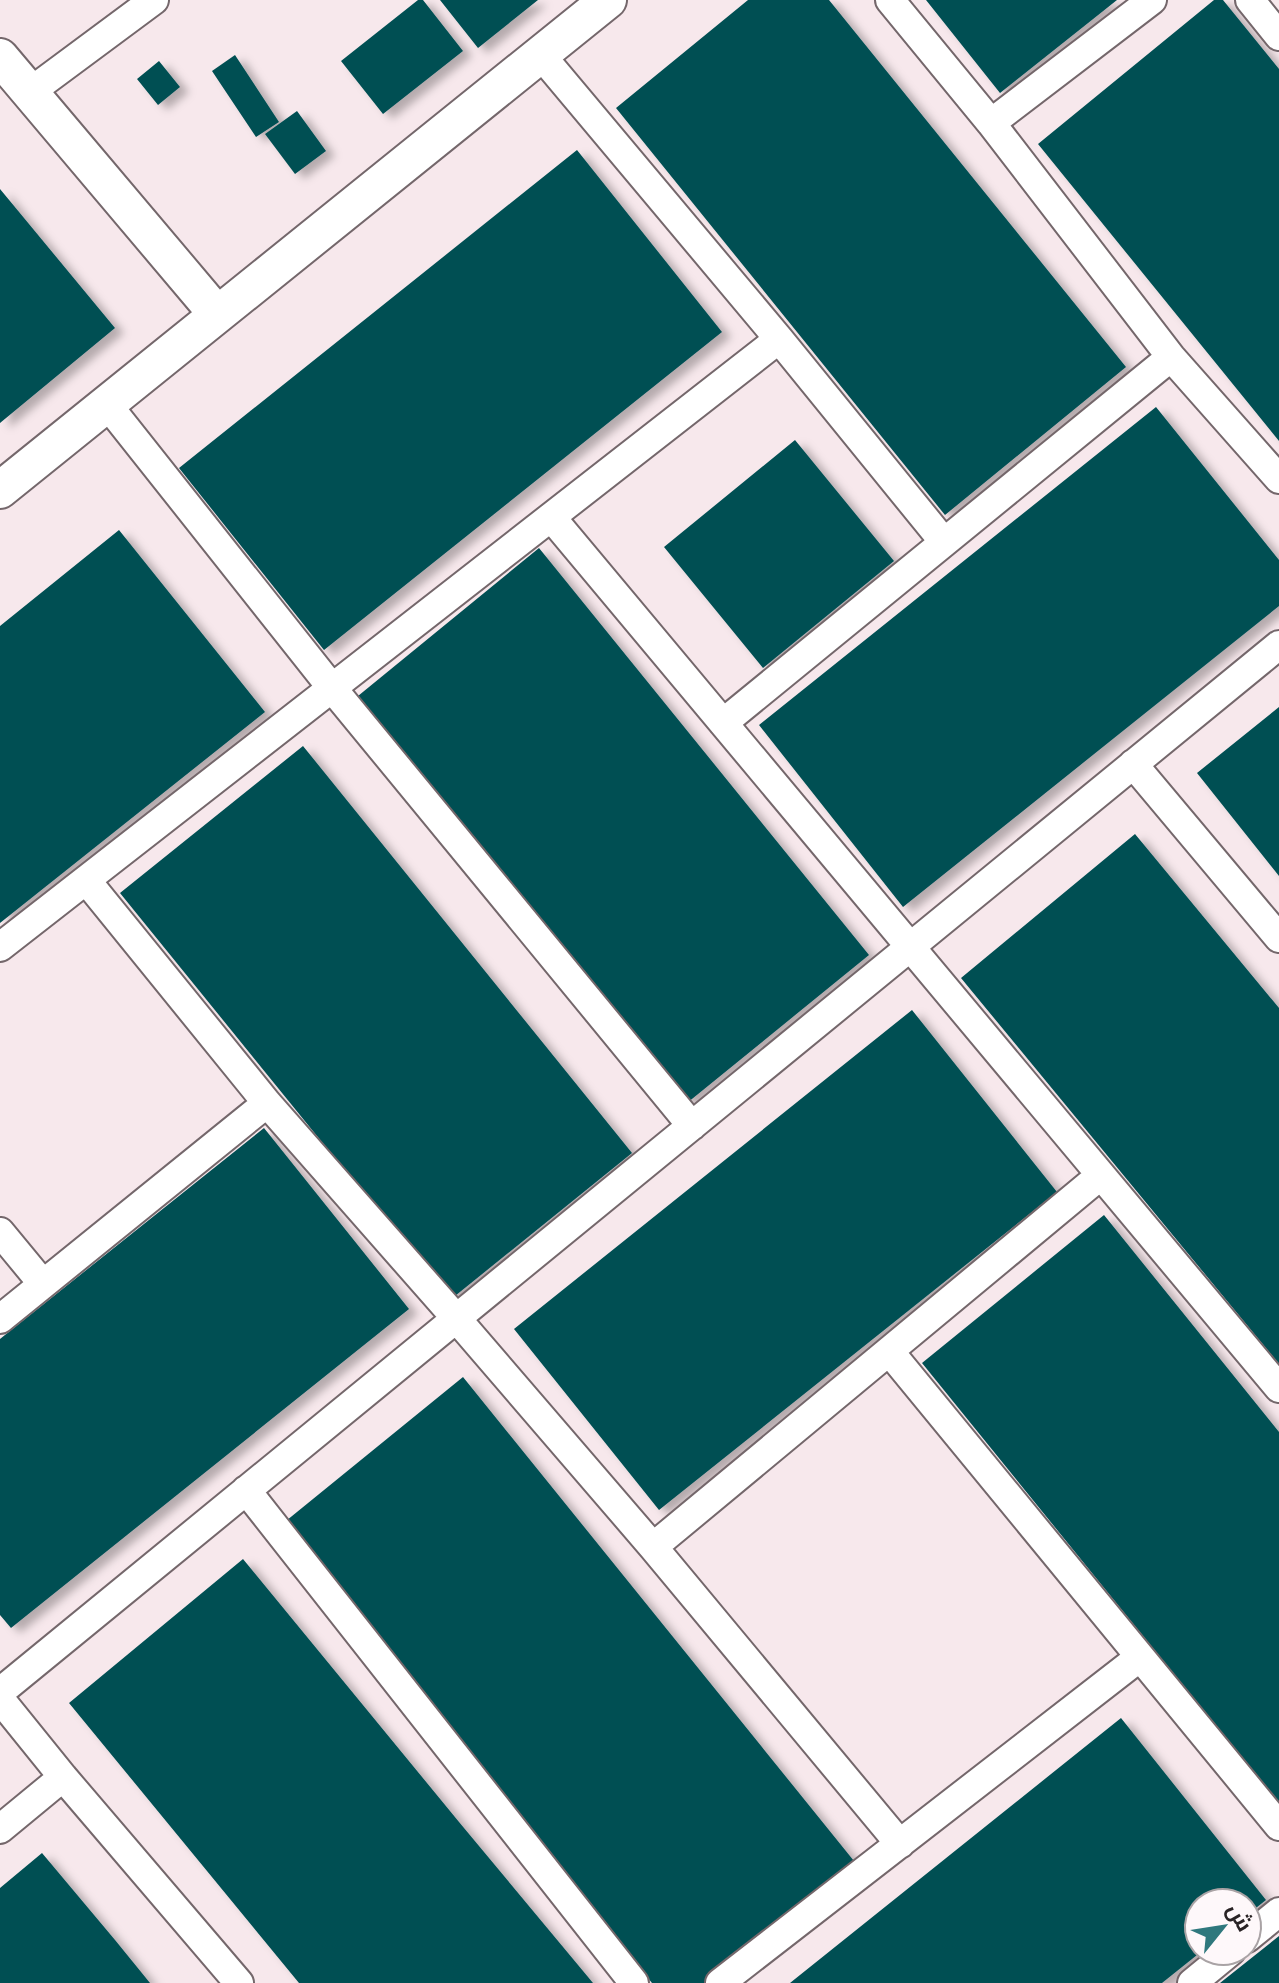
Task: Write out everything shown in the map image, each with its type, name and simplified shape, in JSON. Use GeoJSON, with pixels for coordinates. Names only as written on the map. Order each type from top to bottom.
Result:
{"type":"FeatureCollection","features":[{"type":"Feature","properties":{"kind":"street"},"geometry":{"type":"LineString","coordinates":[[30,92],[154,0]]}},
{"type":"Feature","properties":{"kind":"street"},"geometry":{"type":"LineString","coordinates":[[0,490],[608,0]]}},
{"type":"Feature","properties":{"kind":"street"},"geometry":{"type":"LineString","coordinates":[[890,0],[991,123],[1171,357],[1279,479]]}},
{"type":"Feature","properties":{"kind":"street"},"geometry":{"type":"LineString","coordinates":[[991,123],[1152,0]]}},
{"type":"Feature","properties":{"kind":"street"},"geometry":{"type":"LineString","coordinates":[[1250,0],[1279,36]]}},
{"type":"Feature","properties":{"kind":"street"},"geometry":{"type":"LineString","coordinates":[[540,54],[944,542]]}},
{"type":"Feature","properties":{"kind":"street"},"geometry":{"type":"LineString","coordinates":[[0,57],[217,314]]}},
{"type":"Feature","properties":{"kind":"street"},"geometry":{"type":"LineString","coordinates":[[0,947],[779,339]]}},
{"type":"Feature","properties":{"kind":"street"},"geometry":{"type":"LineString","coordinates":[[723,723],[1171,357]]}},
{"type":"Feature","properties":{"kind":"street"},"geometry":{"type":"LineString","coordinates":[[106,403],[332,688],[692,1126]]}},
{"type":"Feature","properties":{"kind":"street"},"geometry":{"type":"LineString","coordinates":[[551,517],[1279,1388]]}},
{"type":"Feature","properties":{"kind":"street"},"geometry":{"type":"LineString","coordinates":[[0,1692],[1279,645]]}},
{"type":"Feature","properties":{"kind":"street"},"geometry":{"type":"LineString","coordinates":[[1133,764],[1279,938]]}},
{"type":"Feature","properties":{"kind":"street"},"geometry":{"type":"LineString","coordinates":[[86,880],[267,1103],[653,1547],[900,1844]]}},
{"type":"Feature","properties":{"kind":"street"},"geometry":{"type":"LineString","coordinates":[[0,1319],[267,1103]]}},
{"type":"Feature","properties":{"kind":"street"},"geometry":{"type":"LineString","coordinates":[[653,1547],[1101,1175]]}},
{"type":"Feature","properties":{"kind":"street"},"geometry":{"type":"LineString","coordinates":[[0,1232],[43,1284]]}},
{"type":"Feature","properties":{"kind":"street"},"geometry":{"type":"LineString","coordinates":[[889,1351],[1279,1826]]}},
{"type":"Feature","properties":{"kind":"street"},"geometry":{"type":"LineString","coordinates":[[246,1490],[634,1983]]}},
{"type":"Feature","properties":{"kind":"street"},"geometry":{"type":"LineString","coordinates":[[720,1983],[1140,1657]]}},
{"type":"Feature","properties":{"kind":"street"},"geometry":{"type":"LineString","coordinates":[[0,1699],[239,1983]]}},
{"type":"Feature","properties":{"kind":"street"},"geometry":{"type":"LineString","coordinates":[[0,1829],[63,1777]]}},
{"type":"Feature","properties":{"kind":"street"},"geometry":{"type":"LineString","coordinates":[[1263,1925],[1279,1912]]}},
{"type":"Feature","properties":{"kind":"street"},"geometry":{"type":"LineString","coordinates":[[1192,1983],[1212,1967]]}},
{"type":"Feature","properties":{"kind":"building"},"geometry":{"type":"Polygon","coordinates":[[[418,0],[423,0],[463,51],[383,114],[341,61],[418,0]]]}},
{"type":"Feature","properties":{"kind":"building"},"geometry":{"type":"Polygon","coordinates":[[[440,0],[538,0],[478,48],[440,0]]]}},
{"type":"Feature","properties":{"kind":"building"},"geometry":{"type":"Polygon","coordinates":[[[748,0],[829,0],[1126,367],[945,515],[616,108],[748,0]]]}},
{"type":"Feature","properties":{"kind":"building"},"geometry":{"type":"Polygon","coordinates":[[[926,0],[1117,0],[1000,93],[926,0]]]}},
{"type":"Feature","properties":{"kind":"building"},"geometry":{"type":"Polygon","coordinates":[[[1214,0],[1223,0],[1279,69],[1279,441],[1038,144],[1214,0]]]}},
{"type":"Feature","properties":{"kind":"building"},"geometry":{"type":"Polygon","coordinates":[[[235,55],[279,122],[256,137],[212,71],[235,55]]]}},
{"type":"Feature","properties":{"kind":"building"},"geometry":{"type":"Polygon","coordinates":[[[159,61],[180,87],[158,105],[137,79],[159,61]]]}},
{"type":"Feature","properties":{"kind":"building"},"geometry":{"type":"Polygon","coordinates":[[[297,111],[326,151],[295,174],[265,134],[297,111]]]}},
{"type":"Feature","properties":{"kind":"building"},"geometry":{"type":"Polygon","coordinates":[[[577,150],[722,332],[324,650],[179,468],[577,150]]]}},
{"type":"Feature","properties":{"kind":"building"},"geometry":{"type":"Polygon","coordinates":[[[0,189],[115,328],[0,423],[0,189]]]}},
{"type":"Feature","properties":{"kind":"building"},"geometry":{"type":"Polygon","coordinates":[[[1156,407],[1279,560],[1279,606],[903,907],[759,725],[1156,407]]]}},
{"type":"Feature","properties":{"kind":"building"},"geometry":{"type":"Polygon","coordinates":[[[795,440],[894,561],[763,668],[664,547],[795,440]]]}},
{"type":"Feature","properties":{"kind":"building"},"geometry":{"type":"Polygon","coordinates":[[[119,530],[265,712],[0,923],[0,626],[119,530]]]}},
{"type":"Feature","properties":{"kind":"building"},"geometry":{"type":"Polygon","coordinates":[[[539,548],[869,955],[687,1103],[358,696],[539,548]]]}},
{"type":"Feature","properties":{"kind":"building"},"geometry":{"type":"Polygon","coordinates":[[[1279,707],[1279,876],[1197,773],[1279,707]]]}},
{"type":"Feature","properties":{"kind":"building"},"geometry":{"type":"Polygon","coordinates":[[[303,746],[632,1153],[450,1300],[120,893],[303,746]]]}},
{"type":"Feature","properties":{"kind":"building"},"geometry":{"type":"Polygon","coordinates":[[[1135,834],[1279,1008],[1279,1364],[961,978],[1135,834]]]}},
{"type":"Feature","properties":{"kind":"building"},"geometry":{"type":"Polygon","coordinates":[[[912,1010],[1057,1192],[659,1510],[514,1329],[912,1010]]]}},
{"type":"Feature","properties":{"kind":"building"},"geometry":{"type":"Polygon","coordinates":[[[264,1128],[409,1309],[11,1628],[0,1615],[0,1339],[264,1128]]]}},
{"type":"Feature","properties":{"kind":"building"},"geometry":{"type":"Polygon","coordinates":[[[1104,1215],[1279,1432],[1279,1804],[922,1363],[1104,1215]]]}},
{"type":"Feature","properties":{"kind":"building"},"geometry":{"type":"Polygon","coordinates":[[[463,1377],[858,1866],[714,1983],[652,1983],[281,1525],[463,1377]]]}},
{"type":"Feature","properties":{"kind":"building"},"geometry":{"type":"Polygon","coordinates":[[[243,1559],[593,1983],[299,1983],[69,1703],[243,1559]]]}},
{"type":"Feature","properties":{"kind":"building"},"geometry":{"type":"Polygon","coordinates":[[[1121,1718],[1256,1887],[1183,1887],[1183,1966],[1162,1983],[790,1983],[1121,1718]]]}},
{"type":"Feature","properties":{"kind":"building"},"geometry":{"type":"Polygon","coordinates":[[[42,1853],[150,1983],[0,1983],[0,1888],[42,1853]]]}},
{"type":"Feature","properties":{"kind":"building"},"geometry":{"type":"Polygon","coordinates":[[[1279,1936],[1279,1983],[1220,1983],[1240,1967],[1263,1967],[1263,1949],[1279,1936]]]}}]}
